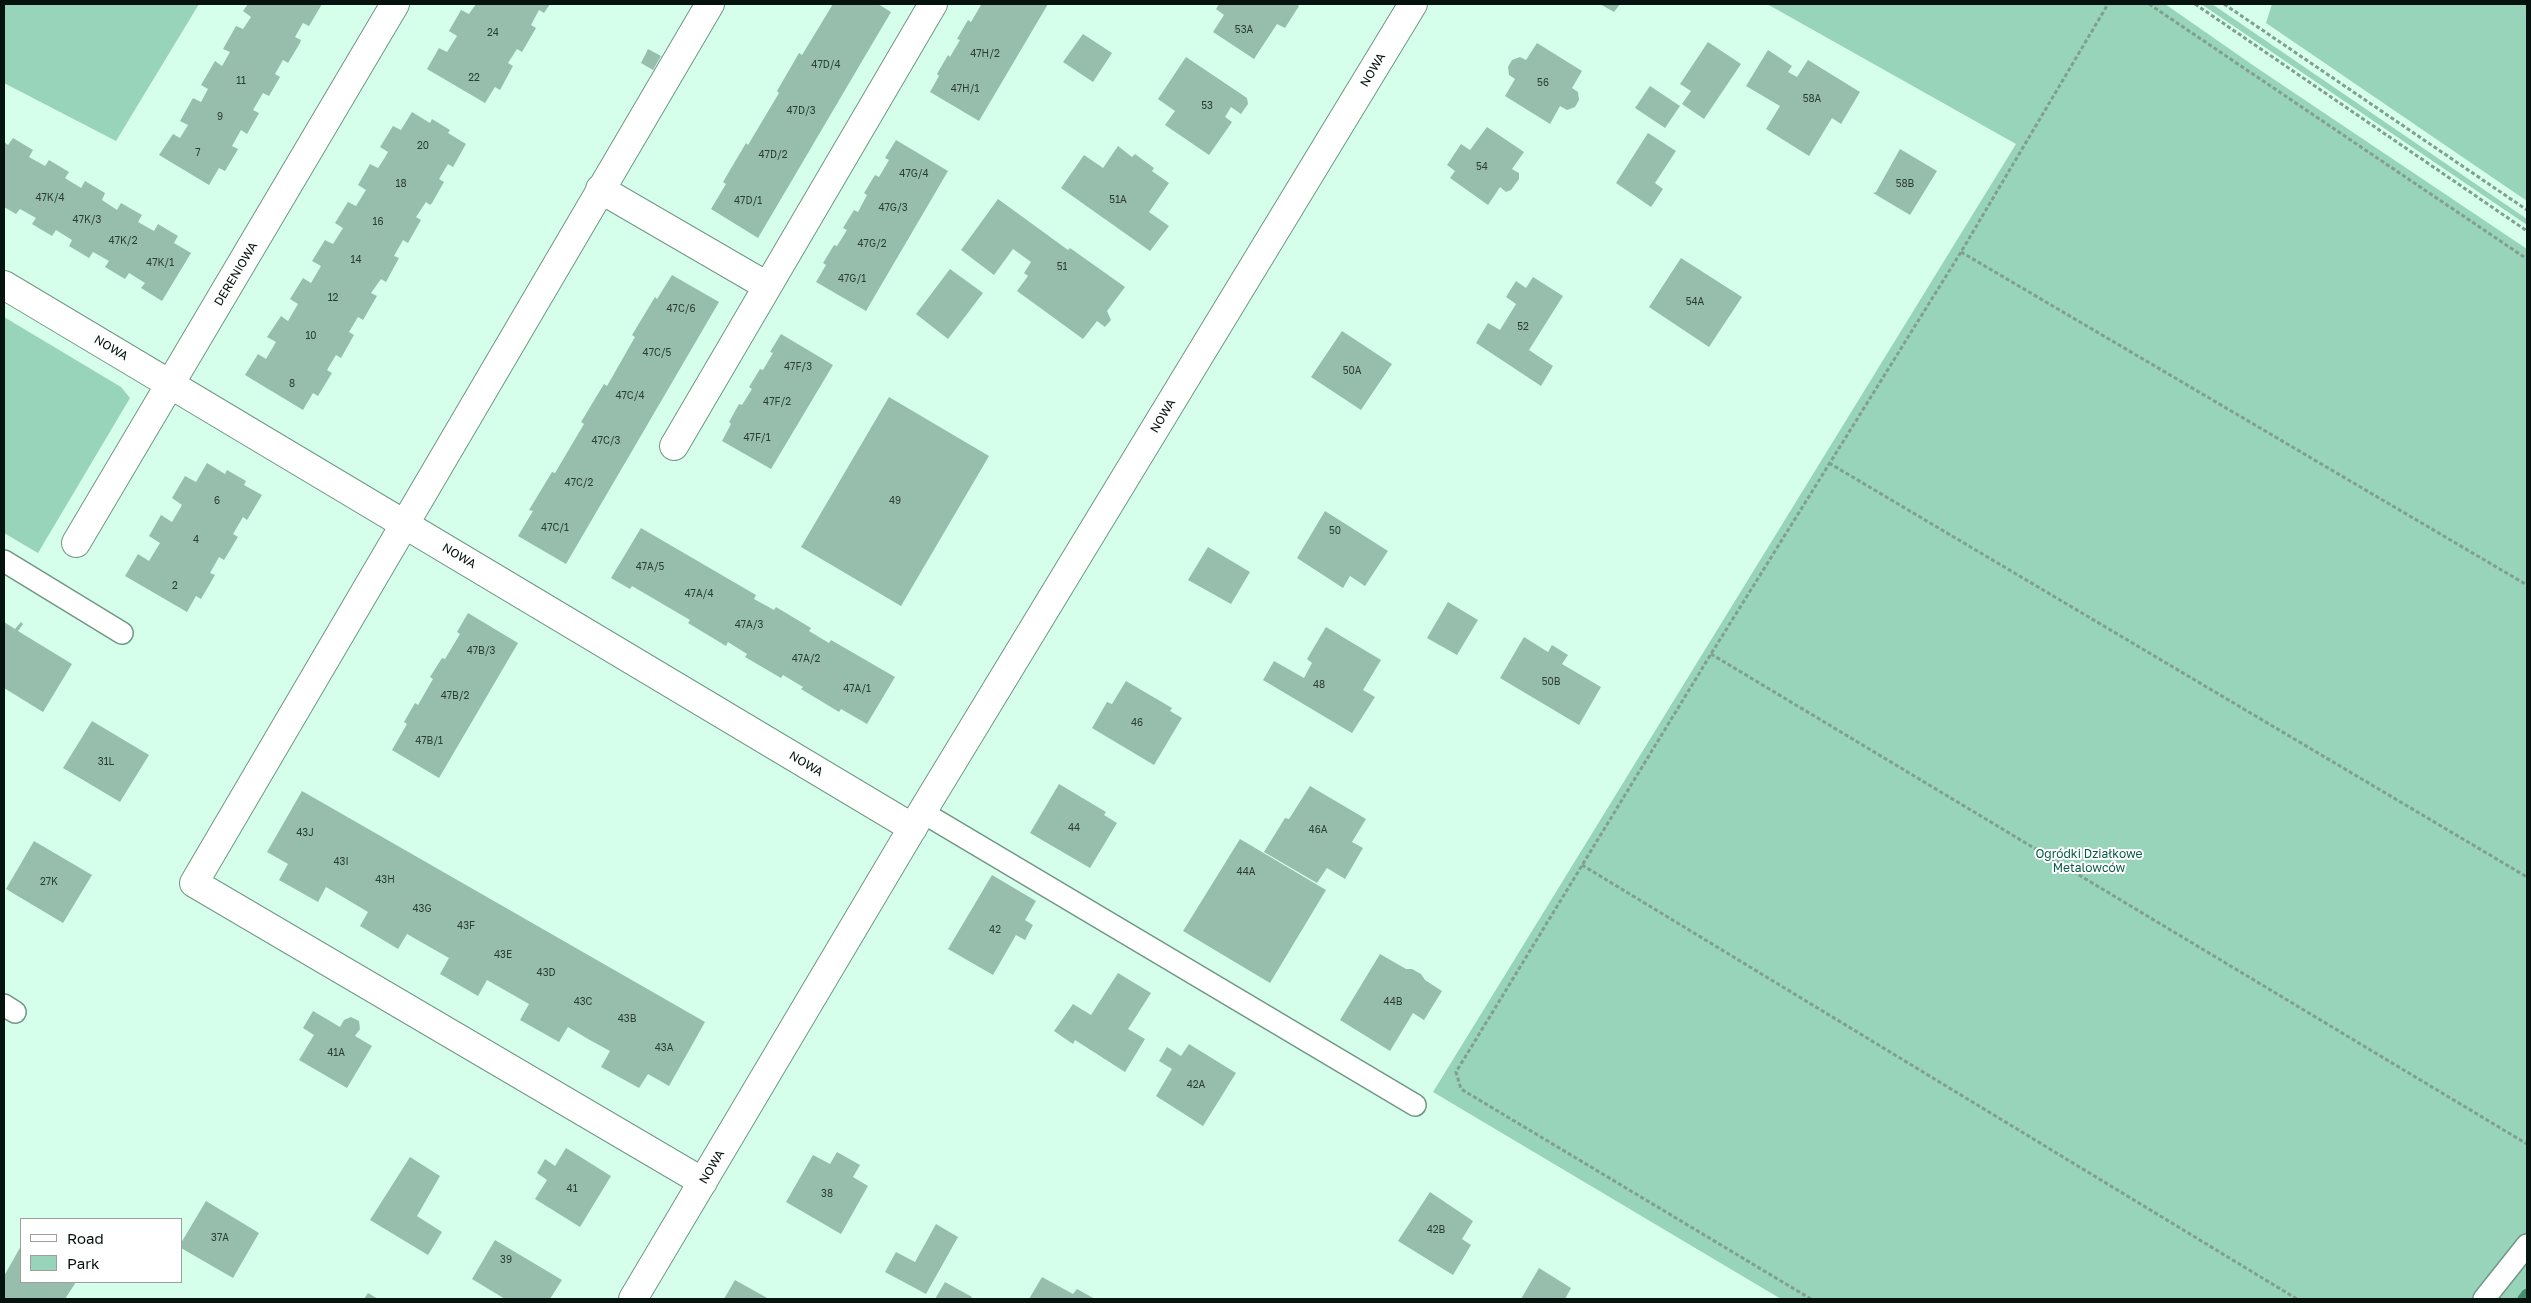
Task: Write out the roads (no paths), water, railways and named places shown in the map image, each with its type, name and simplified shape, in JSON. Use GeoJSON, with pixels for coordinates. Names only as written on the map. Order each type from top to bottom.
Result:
{"type":"FeatureCollection","features":[{"type":"Feature","properties":{"kind":"street","name":"DERENIOWA"},"geometry":{"type":"LineString","coordinates":[[76,543],[395,4]]}},
{"type":"Feature","properties":{"kind":"street"},"geometry":{"type":"LineString","coordinates":[[703,1182],[194,883],[710,4]]}},
{"type":"Feature","properties":{"kind":"street"},"geometry":{"type":"LineString","coordinates":[[674,446],[933,4]]}},
{"type":"Feature","properties":{"kind":"street","name":"NOWA"},"geometry":{"type":"LineString","coordinates":[[633,1299],[918,820],[1413,4]]}},
{"type":"Feature","properties":{"kind":"street"},"geometry":{"type":"LineString","coordinates":[[600,189],[767,286]]}},
{"type":"Feature","properties":{"kind":"street","name":"NOWA"},"geometry":{"type":"LineString","coordinates":[[4,285],[406,524],[918,820]]}},
{"type":"Feature","properties":{"kind":"lane"},"geometry":{"type":"LineString","coordinates":[[4,561],[122,633]]}},
{"type":"Feature","properties":{"kind":"lane"},"geometry":{"type":"LineString","coordinates":[[918,820],[1415,1105]]}},
{"type":"Feature","properties":{"kind":"lane"},"geometry":{"type":"LineString","coordinates":[[2484,1299],[2527,1245]]}},
{"type":"Feature","properties":{"kind":"waterway"},"geometry":{"type":"LineString","coordinates":[[2523,1299],[2527,1294]]}},
{"type":"Feature","properties":{"kind":"park label","name":"Ogródki Działkowe Metalowców"},"geometry":{"type":"Point","coordinates":[2089,861]}}]}
